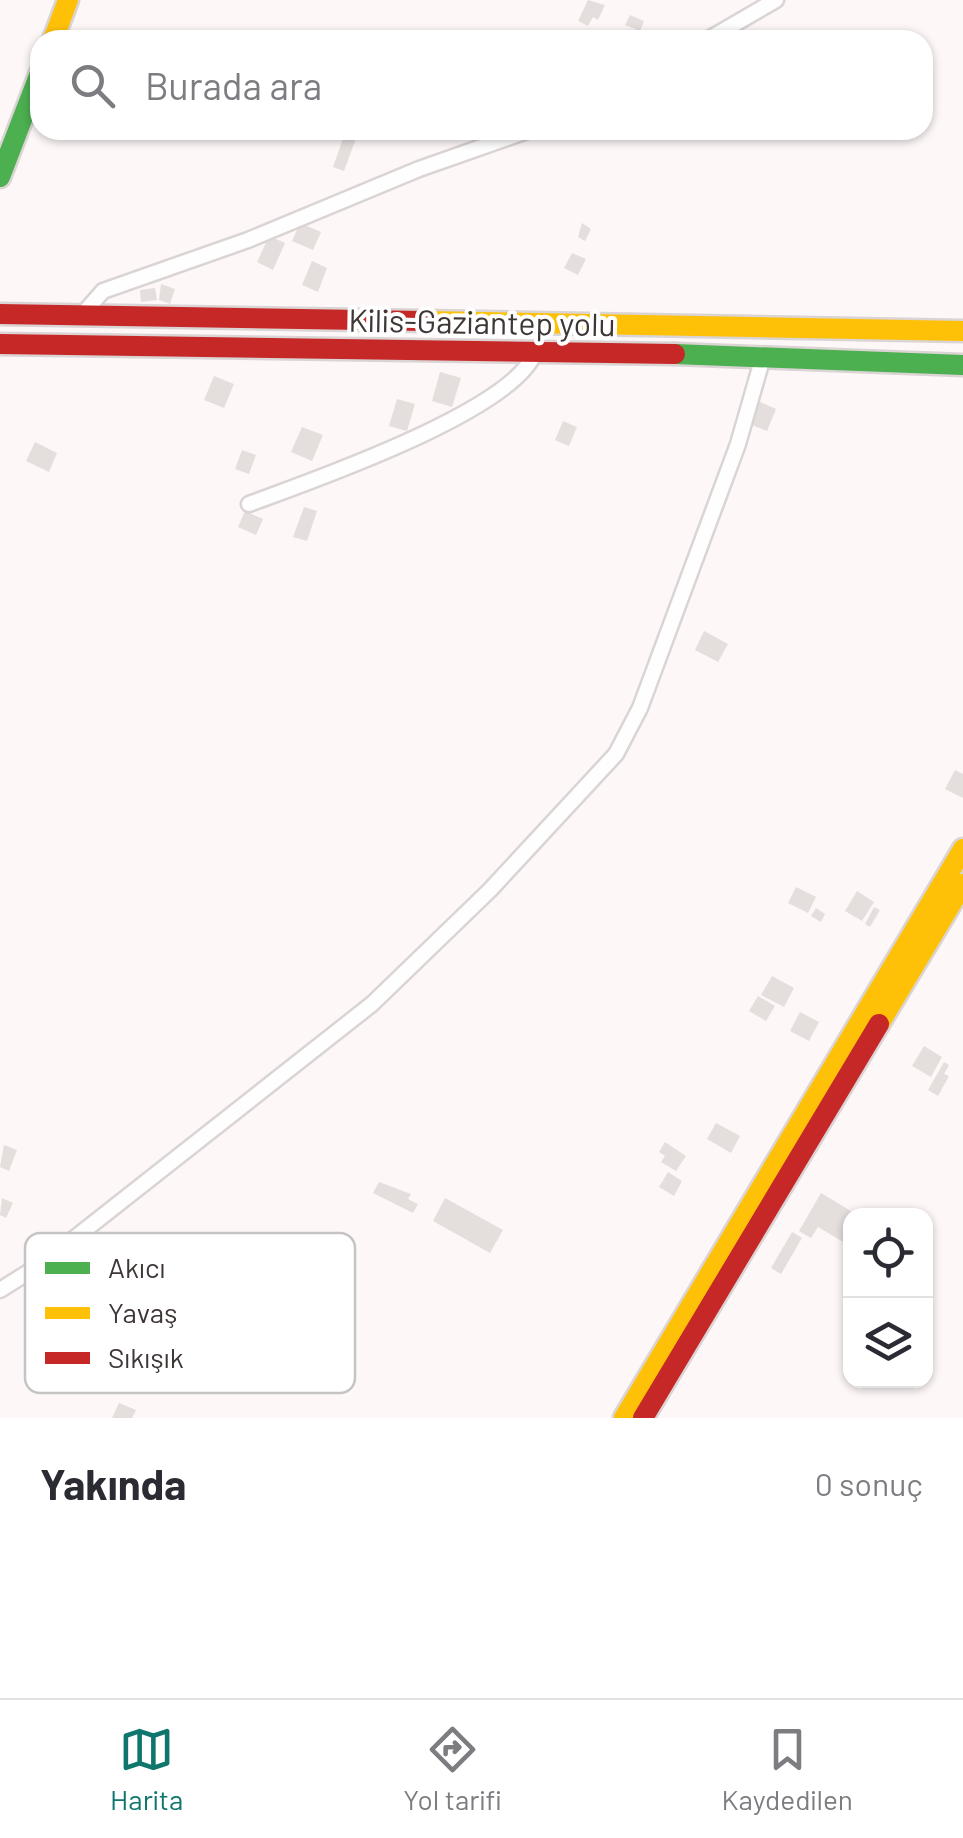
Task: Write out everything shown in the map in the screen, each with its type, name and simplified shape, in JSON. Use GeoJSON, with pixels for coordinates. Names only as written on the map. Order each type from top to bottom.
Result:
{"type":"FeatureCollection","features":[{"type":"Feature","properties":{"kind":"main road"},"geometry":{"type":"LineString","coordinates":[[56,30],[68,0]]}},
{"type":"Feature","properties":{"kind":"main road"},"geometry":{"type":"LineString","coordinates":[[0,177],[30,99]]}},
{"type":"Feature","properties":{"kind":"main road","name":"Kilis-Gaziantep yolu"},"geometry":{"type":"LineString","coordinates":[[0,314],[963,331]]}},
{"type":"Feature","properties":{"kind":"main road","name":"Kilis-Gaziantep yolu"},"geometry":{"type":"LineString","coordinates":[[0,344],[535,352],[963,365]]}},
{"type":"Feature","properties":{"kind":"main road"},"geometry":{"type":"LineString","coordinates":[[624,1418],[963,849]]}},
{"type":"Feature","properties":{"kind":"main road"},"geometry":{"type":"LineString","coordinates":[[643,1418],[963,884]]}},
{"type":"Feature","properties":{"kind":"street"},"geometry":{"type":"LineString","coordinates":[[724,30],[776,0]]}},
{"type":"Feature","properties":{"kind":"street"},"geometry":{"type":"LineString","coordinates":[[81,316],[103,292],[502,140]]}},
{"type":"Feature","properties":{"kind":"street"},"geometry":{"type":"LineString","coordinates":[[249,504],[386,450],[472,408],[520,378],[535,352]]}},
{"type":"Feature","properties":{"kind":"street"},"geometry":{"type":"LineString","coordinates":[[80,1233],[372,1004],[490,890],[616,754],[640,708],[738,444],[763,357]]}},
{"type":"Feature","properties":{"kind":"street"},"geometry":{"type":"LineString","coordinates":[[0,1290],[25,1274]]}},
{"type":"Feature","properties":{"kind":"building"},"geometry":{"type":"Polygon","coordinates":[[[588,0],[605,5],[598,20],[593,17],[588,26],[578,21],[588,0]]]}},
{"type":"Feature","properties":{"kind":"building"},"geometry":{"type":"Polygon","coordinates":[[[630,15],[644,21],[640,30],[625,25],[630,15]]]}},
{"type":"Feature","properties":{"kind":"building"},"geometry":{"type":"Polygon","coordinates":[[[342,140],[355,140],[344,171],[333,167],[342,140]]]}},
{"type":"Feature","properties":{"kind":"building"},"geometry":{"type":"Polygon","coordinates":[[[300,223],[321,232],[313,250],[292,241],[300,223]]]}},
{"type":"Feature","properties":{"kind":"building"},"geometry":{"type":"Polygon","coordinates":[[[582,223],[591,229],[585,241],[578,237],[582,223]]]}},
{"type":"Feature","properties":{"kind":"building"},"geometry":{"type":"Polygon","coordinates":[[[269,236],[285,243],[273,270],[257,262],[269,236]]]}},
{"type":"Feature","properties":{"kind":"building"},"geometry":{"type":"Polygon","coordinates":[[[572,253],[586,259],[578,275],[564,268],[572,253]]]}},
{"type":"Feature","properties":{"kind":"building"},"geometry":{"type":"Polygon","coordinates":[[[312,261],[327,268],[318,292],[302,285],[312,261]]]}},
{"type":"Feature","properties":{"kind":"building"},"geometry":{"type":"Polygon","coordinates":[[[161,284],[175,289],[170,304],[159,300],[161,284]]]}},
{"type":"Feature","properties":{"kind":"building"},"geometry":{"type":"Polygon","coordinates":[[[155,288],[157,300],[141,302],[140,290],[155,288]]]}},
{"type":"Feature","properties":{"kind":"building"},"geometry":{"type":"Polygon","coordinates":[[[440,372],[461,378],[452,407],[432,401],[440,372]]]}},
{"type":"Feature","properties":{"kind":"building"},"geometry":{"type":"Polygon","coordinates":[[[214,376],[234,384],[224,408],[204,400],[214,376]]]}},
{"type":"Feature","properties":{"kind":"building"},"geometry":{"type":"Polygon","coordinates":[[[397,399],[415,404],[407,431],[389,426],[397,399]]]}},
{"type":"Feature","properties":{"kind":"building"},"geometry":{"type":"Polygon","coordinates":[[[758,401],[776,409],[767,431],[749,424],[758,401]]]}},
{"type":"Feature","properties":{"kind":"building"},"geometry":{"type":"Polygon","coordinates":[[[563,421],[577,427],[569,446],[555,440],[563,421]]]}},
{"type":"Feature","properties":{"kind":"building"},"geometry":{"type":"Polygon","coordinates":[[[302,427],[323,435],[312,461],[291,452],[302,427]]]}},
{"type":"Feature","properties":{"kind":"building"},"geometry":{"type":"Polygon","coordinates":[[[35,442],[57,453],[49,472],[26,461],[35,442]]]}},
{"type":"Feature","properties":{"kind":"building"},"geometry":{"type":"Polygon","coordinates":[[[242,450],[256,455],[249,474],[235,469],[242,450]]]}},
{"type":"Feature","properties":{"kind":"building"},"geometry":{"type":"Polygon","coordinates":[[[304,507],[317,511],[307,541],[293,537],[304,507]]]}},
{"type":"Feature","properties":{"kind":"building"},"geometry":{"type":"Polygon","coordinates":[[[245,511],[263,519],[256,535],[238,527],[245,511]]]}},
{"type":"Feature","properties":{"kind":"building"},"geometry":{"type":"Polygon","coordinates":[[[704,631],[728,644],[718,662],[695,650],[704,631]]]}},
{"type":"Feature","properties":{"kind":"building"},"geometry":{"type":"Polygon","coordinates":[[[955,770],[963,774],[963,798],[945,789],[955,770]]]}},
{"type":"Feature","properties":{"kind":"building"},"geometry":{"type":"Polygon","coordinates":[[[796,887],[816,897],[808,913],[788,903],[796,887]]]}},
{"type":"Feature","properties":{"kind":"building"},"geometry":{"type":"Polygon","coordinates":[[[857,891],[874,902],[862,921],[845,911],[857,891]]]}},
{"type":"Feature","properties":{"kind":"building"},"geometry":{"type":"Polygon","coordinates":[[[874,907],[880,910],[870,927],[865,924],[874,907]]]}},
{"type":"Feature","properties":{"kind":"building"},"geometry":{"type":"Polygon","coordinates":[[[816,908],[825,914],[821,922],[811,916],[816,908]]]}},
{"type":"Feature","properties":{"kind":"building"},"geometry":{"type":"Polygon","coordinates":[[[772,976],[794,988],[784,1007],[761,995],[772,976]]]}},
{"type":"Feature","properties":{"kind":"building"},"geometry":{"type":"Polygon","coordinates":[[[758,996],[775,1006],[766,1021],[749,1011],[758,996]]]}},
{"type":"Feature","properties":{"kind":"building"},"geometry":{"type":"Polygon","coordinates":[[[800,1012],[819,1022],[809,1041],[790,1031],[800,1012]]]}},
{"type":"Feature","properties":{"kind":"building"},"geometry":{"type":"Polygon","coordinates":[[[924,1046],[942,1057],[931,1077],[912,1066],[924,1046]]]}},
{"type":"Feature","properties":{"kind":"building"},"geometry":{"type":"Polygon","coordinates":[[[944,1062],[949,1065],[944,1074],[949,1076],[938,1096],[928,1090],[944,1062]]]}},
{"type":"Feature","properties":{"kind":"building"},"geometry":{"type":"Polygon","coordinates":[[[716,1123],[740,1136],[731,1153],[707,1139],[716,1123]]]}},
{"type":"Feature","properties":{"kind":"building"},"geometry":{"type":"Polygon","coordinates":[[[665,1142],[686,1156],[676,1171],[661,1162],[665,1156],[659,1152],[665,1142]]]}},
{"type":"Feature","properties":{"kind":"building"},"geometry":{"type":"Polygon","coordinates":[[[4,1145],[17,1150],[9,1171],[0,1167],[4,1145]]]}},
{"type":"Feature","properties":{"kind":"building"},"geometry":{"type":"Polygon","coordinates":[[[668,1172],[682,1181],[674,1196],[659,1187],[668,1172]]]}},
{"type":"Feature","properties":{"kind":"building"},"geometry":{"type":"Polygon","coordinates":[[[379,1182],[411,1194],[408,1199],[418,1204],[413,1213],[373,1193],[379,1182]]]}},
{"type":"Feature","properties":{"kind":"building"},"geometry":{"type":"Polygon","coordinates":[[[821,1193],[846,1208],[843,1242],[818,1227],[811,1238],[799,1231],[821,1193]]]}},
{"type":"Feature","properties":{"kind":"building"},"geometry":{"type":"Polygon","coordinates":[[[2,1198],[13,1203],[6,1218],[0,1215],[2,1198]]]}},
{"type":"Feature","properties":{"kind":"building"},"geometry":{"type":"Polygon","coordinates":[[[445,1198],[503,1230],[490,1253],[433,1221],[445,1198]]]}},
{"type":"Feature","properties":{"kind":"building"},"geometry":{"type":"Polygon","coordinates":[[[792,1232],[802,1238],[781,1274],[771,1268],[792,1232]]]}},
{"type":"Feature","properties":{"kind":"building"},"geometry":{"type":"Polygon","coordinates":[[[119,1403],[136,1410],[132,1418],[112,1418],[119,1403]]]}},
{"type":"Feature","properties":{"kind":"traffic: fast"},"geometry":{"type":"LineString","coordinates":[[0,177],[30,99]]}},
{"type":"Feature","properties":{"kind":"traffic: fast"},"geometry":{"type":"LineString","coordinates":[[675,354],[963,365]]}},
{"type":"Feature","properties":{"kind":"traffic: slow"},"geometry":{"type":"LineString","coordinates":[[57,30],[68,0]]}},
{"type":"Feature","properties":{"kind":"traffic: slow"},"geometry":{"type":"LineString","coordinates":[[424,321],[963,331]]}},
{"type":"Feature","properties":{"kind":"traffic: slow"},"geometry":{"type":"LineString","coordinates":[[624,1418],[963,849]]}},
{"type":"Feature","properties":{"kind":"traffic: slow"},"geometry":{"type":"LineString","coordinates":[[879,1024],[963,884]]}},
{"type":"Feature","properties":{"kind":"traffic: jam"},"geometry":{"type":"LineString","coordinates":[[0,314],[424,321]]}},
{"type":"Feature","properties":{"kind":"traffic: jam"},"geometry":{"type":"LineString","coordinates":[[0,344],[675,354]]}},
{"type":"Feature","properties":{"kind":"traffic: jam"},"geometry":{"type":"LineString","coordinates":[[643,1418],[879,1024]]}}]}
